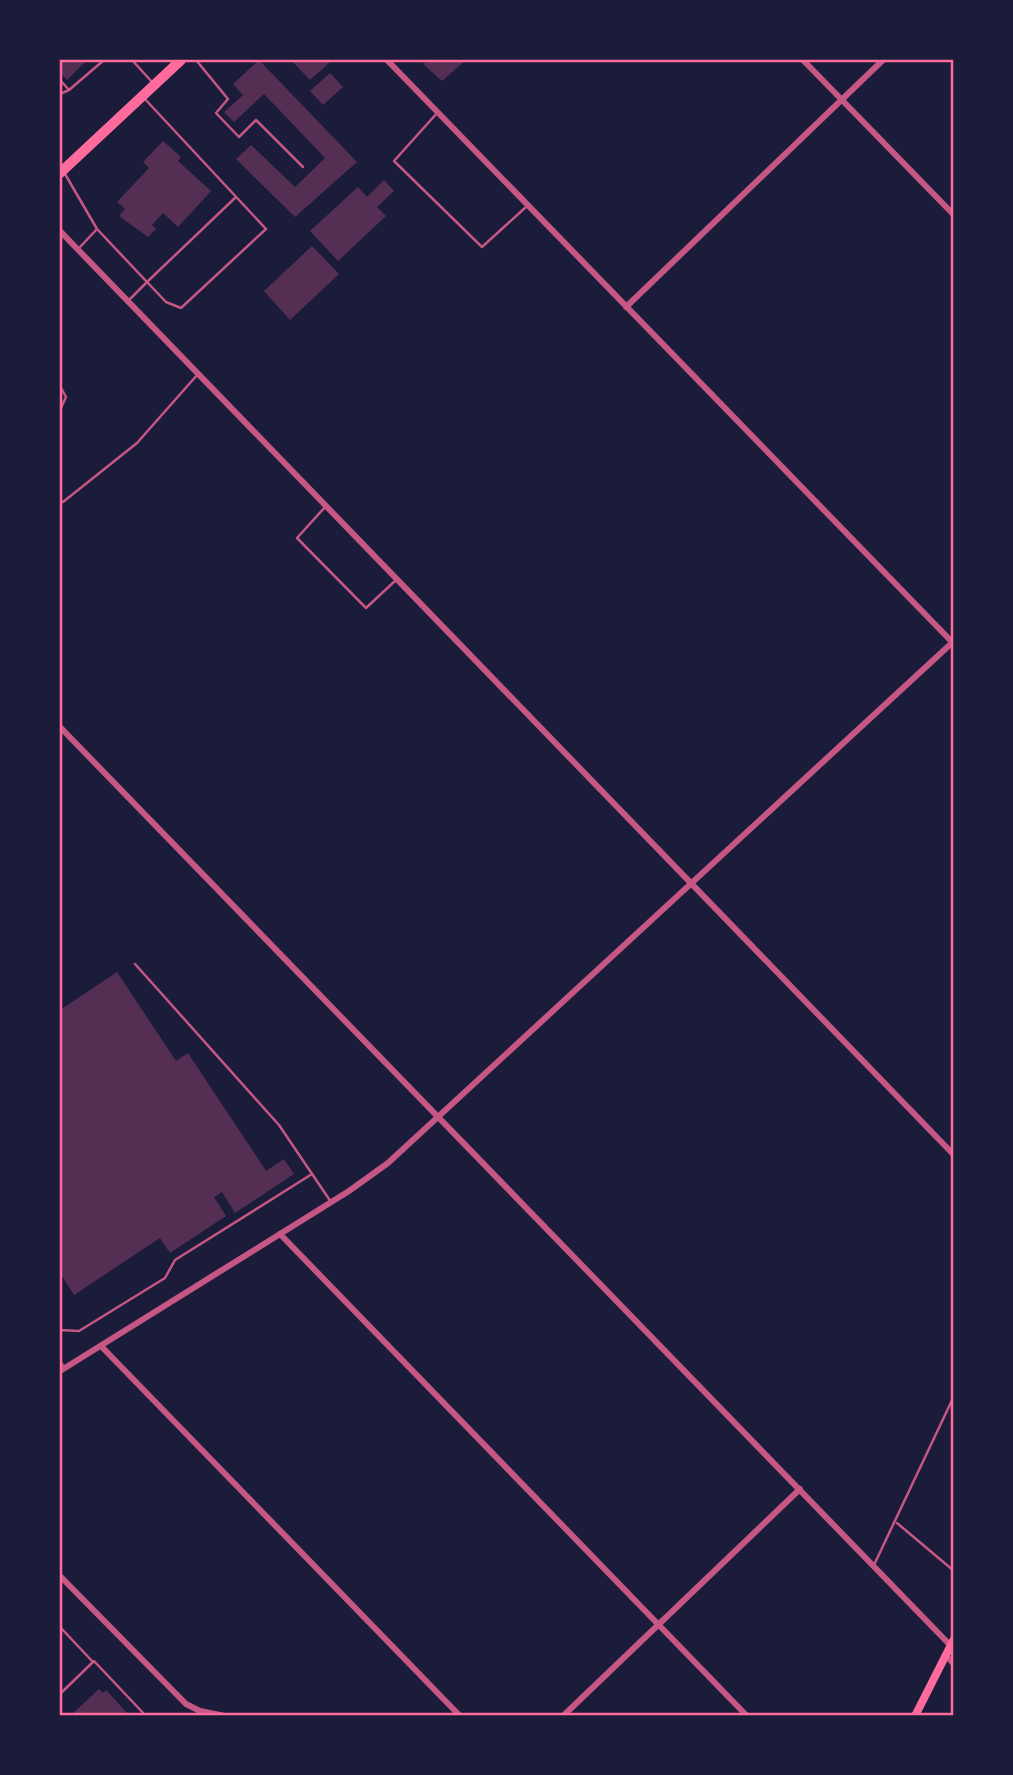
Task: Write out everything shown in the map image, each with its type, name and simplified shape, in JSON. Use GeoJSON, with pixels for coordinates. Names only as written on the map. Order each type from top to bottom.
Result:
{"type":"FeatureCollection","features":[{"type":"Feature","properties":{"kind":"main road"},"geometry":{"type":"LineString","coordinates":[[61,171],[181,60]]}},
{"type":"Feature","properties":{"kind":"main road"},"geometry":{"type":"LineString","coordinates":[[915,1716],[952,1642]]}},
{"type":"Feature","properties":{"kind":"street"},"geometry":{"type":"LineString","coordinates":[[62,1369],[331,1202],[388,1163],[953,642],[387,60]]}},
{"type":"Feature","properties":{"kind":"street"},"geometry":{"type":"LineString","coordinates":[[803,60],[954,215]]}},
{"type":"Feature","properties":{"kind":"street"},"geometry":{"type":"LineString","coordinates":[[626,307],[883,60]]}},
{"type":"Feature","properties":{"kind":"street"},"geometry":{"type":"LineString","coordinates":[[62,234],[954,1155]]}},
{"type":"Feature","properties":{"kind":"street"},"geometry":{"type":"LineString","coordinates":[[60,727],[874,1565],[952,1642]]}},
{"type":"Feature","properties":{"kind":"street"},"geometry":{"type":"LineString","coordinates":[[280,1234],[747,1716]]}},
{"type":"Feature","properties":{"kind":"street"},"geometry":{"type":"LineString","coordinates":[[101,1346],[460,1716]]}},
{"type":"Feature","properties":{"kind":"street"},"geometry":{"type":"LineString","coordinates":[[563,1716],[800,1489]]}},
{"type":"Feature","properties":{"kind":"street"},"geometry":{"type":"LineString","coordinates":[[60,1576],[186,1704],[201,1711],[225,1716]]}},
{"type":"Feature","properties":{"kind":"street"},"geometry":{"type":"LineString","coordinates":[[946,1655],[954,1664]]}},
{"type":"Feature","properties":{"kind":"lane"},"geometry":{"type":"LineString","coordinates":[[60,94],[69,90],[104,60]]}},
{"type":"Feature","properties":{"kind":"lane"},"geometry":{"type":"LineString","coordinates":[[132,60],[154,85]]}},
{"type":"Feature","properties":{"kind":"lane"},"geometry":{"type":"LineString","coordinates":[[195,60],[228,99],[216,113],[239,137],[256,120],[303,167]]}},
{"type":"Feature","properties":{"kind":"lane"},"geometry":{"type":"LineString","coordinates":[[60,80],[69,90]]}},
{"type":"Feature","properties":{"kind":"lane"},"geometry":{"type":"LineString","coordinates":[[61,171],[97,229],[166,302],[181,308],[266,229],[142,96]]}},
{"type":"Feature","properties":{"kind":"lane"},"geometry":{"type":"LineString","coordinates":[[438,112],[394,161],[482,247],[528,205]]}},
{"type":"Feature","properties":{"kind":"lane"},"geometry":{"type":"LineString","coordinates":[[127,302],[236,197]]}},
{"type":"Feature","properties":{"kind":"lane"},"geometry":{"type":"LineString","coordinates":[[77,250],[97,229]]}},
{"type":"Feature","properties":{"kind":"lane"},"geometry":{"type":"LineString","coordinates":[[60,244],[62,234]]}},
{"type":"Feature","properties":{"kind":"lane"},"geometry":{"type":"LineString","coordinates":[[60,502],[137,443],[198,374]]}},
{"type":"Feature","properties":{"kind":"lane"},"geometry":{"type":"LineString","coordinates":[[60,386],[66,397],[60,410]]}},
{"type":"Feature","properties":{"kind":"lane"},"geometry":{"type":"LineString","coordinates":[[326,506],[298,538],[327,568],[366,608],[397,579]]}},
{"type":"Feature","properties":{"kind":"lane"},"geometry":{"type":"LineString","coordinates":[[135,964],[279,1125],[331,1202]]}},
{"type":"Feature","properties":{"kind":"lane"},"geometry":{"type":"LineString","coordinates":[[60,1330],[79,1331],[137,1296],[165,1278],[175,1260],[312,1174]]}},
{"type":"Feature","properties":{"kind":"lane"},"geometry":{"type":"LineString","coordinates":[[60,1360],[62,1369]]}},
{"type":"Feature","properties":{"kind":"lane"},"geometry":{"type":"LineString","coordinates":[[874,1565],[897,1522],[922,1460],[954,1396]]}},
{"type":"Feature","properties":{"kind":"lane"},"geometry":{"type":"LineString","coordinates":[[897,1522],[954,1571]]}},
{"type":"Feature","properties":{"kind":"lane"},"geometry":{"type":"LineString","coordinates":[[60,1627],[146,1716]]}},
{"type":"Feature","properties":{"kind":"lane"},"geometry":{"type":"LineString","coordinates":[[60,1694],[93,1662]]}},
{"type":"Feature","properties":{"kind":"building"},"geometry":{"type":"Polygon","coordinates":[[[60,60],[86,61],[67,80],[60,72],[60,60]]]}},
{"type":"Feature","properties":{"kind":"building"},"geometry":{"type":"Polygon","coordinates":[[[259,60],[357,162],[295,217],[236,159],[251,145],[295,187],[325,158],[264,94],[234,122],[224,112],[243,95],[233,84],[259,60]]]}},
{"type":"Feature","properties":{"kind":"building"},"geometry":{"type":"Polygon","coordinates":[[[291,60],[328,60],[330,62],[310,80],[291,60]]]}},
{"type":"Feature","properties":{"kind":"building"},"geometry":{"type":"Polygon","coordinates":[[[429,60],[466,60],[442,81],[423,64],[429,60]]]}},
{"type":"Feature","properties":{"kind":"building"},"geometry":{"type":"Polygon","coordinates":[[[330,73],[343,87],[323,105],[310,91],[330,73]]]}},
{"type":"Feature","properties":{"kind":"building"},"geometry":{"type":"Polygon","coordinates":[[[163,141],[181,157],[178,161],[211,191],[178,227],[163,213],[152,225],[156,229],[148,237],[119,216],[125,209],[117,202],[149,168],[143,162],[163,141]]]}},
{"type":"Feature","properties":{"kind":"building"},"geometry":{"type":"Polygon","coordinates":[[[384,180],[394,191],[377,207],[386,216],[338,261],[310,231],[358,187],[367,197],[384,180]]]}},
{"type":"Feature","properties":{"kind":"building"},"geometry":{"type":"Polygon","coordinates":[[[312,246],[339,274],[290,320],[264,291],[312,246]]]}},
{"type":"Feature","properties":{"kind":"building"},"geometry":{"type":"Polygon","coordinates":[[[117,972],[176,1061],[188,1053],[266,1171],[284,1159],[294,1174],[235,1213],[222,1192],[214,1197],[226,1216],[170,1253],[160,1238],[74,1295],[60,1273],[60,1010],[117,972]]]}},
{"type":"Feature","properties":{"kind":"building"},"geometry":{"type":"Polygon","coordinates":[[[99,1689],[103,1693],[106,1690],[130,1716],[70,1716],[99,1689]]]}}]}
